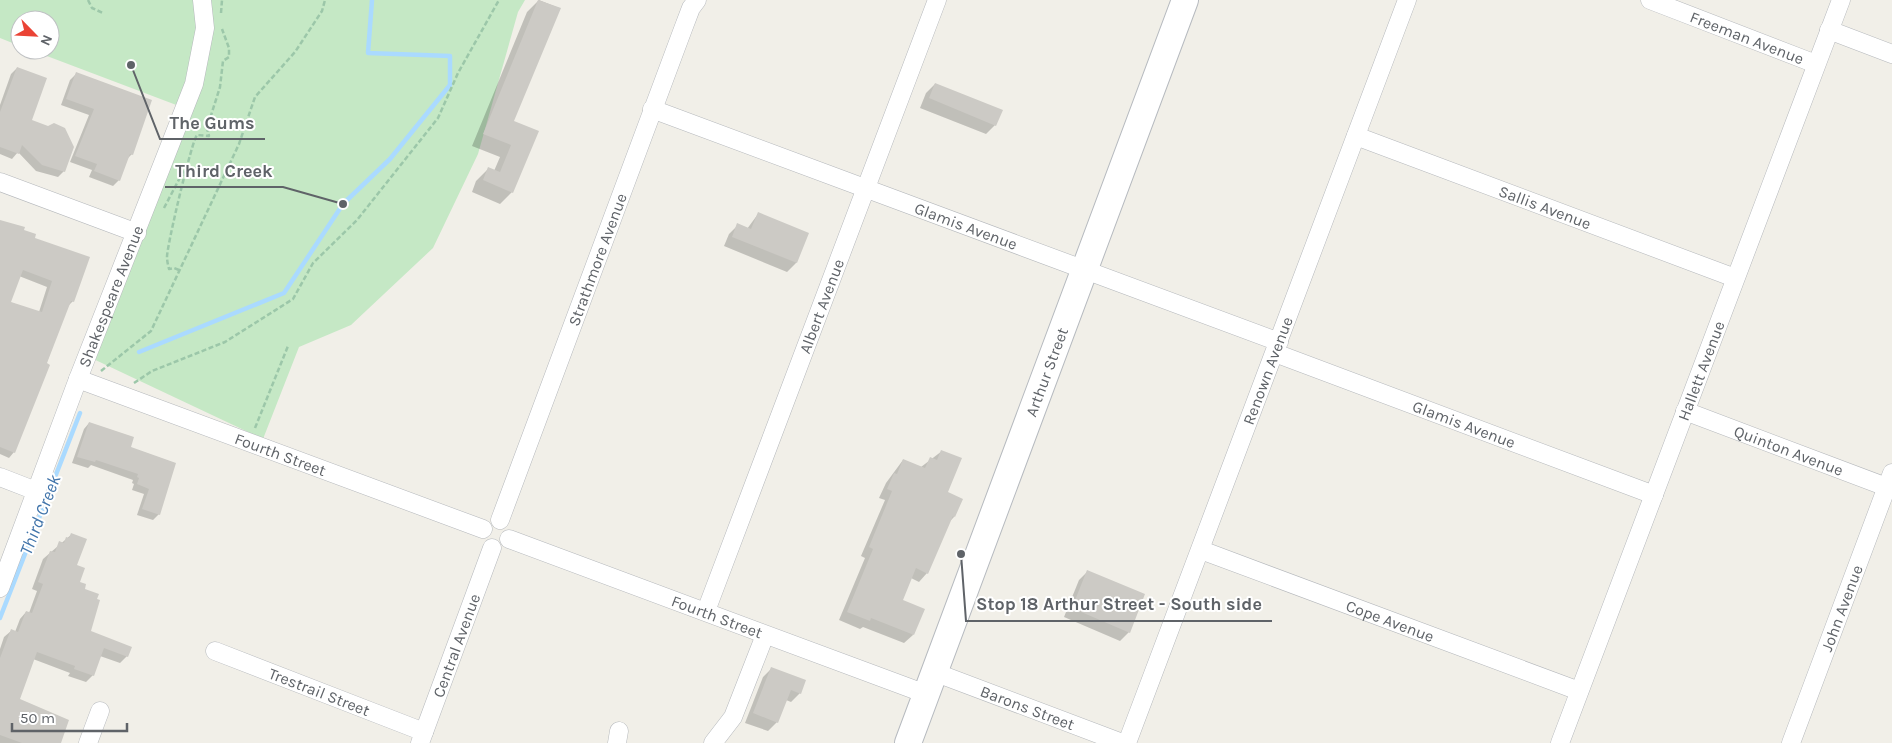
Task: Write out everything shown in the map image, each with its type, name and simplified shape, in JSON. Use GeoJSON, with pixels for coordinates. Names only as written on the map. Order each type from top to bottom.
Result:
{"type":"FeatureCollection","features":[{"type":"Feature","properties":{"kind":"street","name":"Shakespeare Avenue"},"geometry":{"type":"LineString","coordinates":[[0,588],[36,491],[82,381],[194,84],[205,28],[202,0]]}},
{"type":"Feature","properties":{"kind":"street","name":"Strathmore Avenue"},"geometry":{"type":"LineString","coordinates":[[500,520],[652,109],[691,8],[697,0]]}},
{"type":"Feature","properties":{"kind":"street","name":"Albert Avenue"},"geometry":{"type":"LineString","coordinates":[[706,612],[937,0]]}},
{"type":"Feature","properties":{"kind":"street","name":"Arthur Street"},"geometry":{"type":"LineString","coordinates":[[908,743],[1185,0]]}},
{"type":"Feature","properties":{"kind":"street","name":"Renown Avenue"},"geometry":{"type":"LineString","coordinates":[[1127,743],[1407,0]]}},
{"type":"Feature","properties":{"kind":"street","name":"Freeman Avenue"},"geometry":{"type":"LineString","coordinates":[[1650,0],[1816,64]]}},
{"type":"Feature","properties":{"kind":"street","name":"Hallett Avenue"},"geometry":{"type":"LineString","coordinates":[[1560,743],[1841,0]]}},
{"type":"Feature","properties":{"kind":"street"},"geometry":{"type":"LineString","coordinates":[[1829,30],[1892,54]]}},
{"type":"Feature","properties":{"kind":"street","name":"Glamis Avenue"},"geometry":{"type":"LineString","coordinates":[[652,109],[1083,270],[1654,495]]}},
{"type":"Feature","properties":{"kind":"street","name":"Sallis Avenue"},"geometry":{"type":"LineString","coordinates":[[1356,136],[1736,278]]}},
{"type":"Feature","properties":{"kind":"street"},"geometry":{"type":"LineString","coordinates":[[0,182],[137,233]]}},
{"type":"Feature","properties":{"kind":"street","name":"Fourth Street"},"geometry":{"type":"LineString","coordinates":[[82,381],[483,528]]}},
{"type":"Feature","properties":{"kind":"street","name":"Quinton Avenue"},"geometry":{"type":"LineString","coordinates":[[1685,411],[1890,483]]}},
{"type":"Feature","properties":{"kind":"street"},"geometry":{"type":"LineString","coordinates":[[0,477],[36,491]]}},
{"type":"Feature","properties":{"kind":"street","name":"John Avenue"},"geometry":{"type":"LineString","coordinates":[[1791,743],[1890,483]]}},
{"type":"Feature","properties":{"kind":"street"},"geometry":{"type":"LineString","coordinates":[[500,520],[509,529],[509,539],[501,547],[492,548],[483,539],[483,528],[491,521],[500,520]]}},
{"type":"Feature","properties":{"kind":"street","name":"Fourth Street"},"geometry":{"type":"LineString","coordinates":[[509,539],[765,635],[930,683]]}},
{"type":"Feature","properties":{"kind":"street","name":"Central Avenue"},"geometry":{"type":"LineString","coordinates":[[422,737],[492,548]]}},
{"type":"Feature","properties":{"kind":"street","name":"Cope Avenue"},"geometry":{"type":"LineString","coordinates":[[1201,550],[1579,691]]}},
{"type":"Feature","properties":{"kind":"street"},"geometry":{"type":"LineString","coordinates":[[713,743],[733,717],[765,635]]}},
{"type":"Feature","properties":{"kind":"street","name":"Trestrail Street"},"geometry":{"type":"LineString","coordinates":[[215,651],[422,737]]}},
{"type":"Feature","properties":{"kind":"street","name":"Barons Street"},"geometry":{"type":"LineString","coordinates":[[930,683],[1122,743]]}},
{"type":"Feature","properties":{"kind":"street"},"geometry":{"type":"LineString","coordinates":[[88,743],[100,711]]}},
{"type":"Feature","properties":{"kind":"path"},"geometry":{"type":"LineString","coordinates":[[88,0],[92,8],[103,13]]}},
{"type":"Feature","properties":{"kind":"path"},"geometry":{"type":"LineString","coordinates":[[220,18],[222,0]]}},
{"type":"Feature","properties":{"kind":"path"},"geometry":{"type":"LineString","coordinates":[[82,381],[151,331],[239,144],[255,97],[295,52],[322,11],[326,0]]}},
{"type":"Feature","properties":{"kind":"path"},"geometry":{"type":"LineString","coordinates":[[118,394],[152,371],[225,342],[293,299],[313,263],[357,220],[438,118],[458,74],[499,0]]}},
{"type":"Feature","properties":{"kind":"path"},"geometry":{"type":"LineString","coordinates":[[179,270],[169,269],[167,256],[188,161],[195,136],[209,136],[207,128],[220,87],[220,71],[223,61],[226,57],[229,57],[229,48],[220,24]]}},
{"type":"Feature","properties":{"kind":"path"},"geometry":{"type":"LineString","coordinates":[[163,210],[188,161]]}},
{"type":"Feature","properties":{"kind":"path"},"geometry":{"type":"LineString","coordinates":[[249,443],[288,346]]}},
{"type":"Feature","properties":{"kind":"green space"},"geometry":{"type":"Polygon","coordinates":[[[0,0],[194,0],[197,38],[188,80],[179,106],[57,60],[60,60],[60,10],[10,10],[10,42],[0,38],[0,0]]]}},
{"type":"Feature","properties":{"kind":"green space"},"geometry":{"type":"Polygon","coordinates":[[[202,0],[525,0],[518,12],[478,154],[433,248],[351,325],[299,347],[263,439],[87,356],[194,84],[202,0]]]}},
{"type":"Feature","properties":{"kind":"building"},"geometry":{"type":"Polygon","coordinates":[[[538,0],[561,8],[514,121],[539,131],[513,193],[483,180],[488,167],[500,172],[511,145],[483,134],[538,0]]]}},
{"type":"Feature","properties":{"kind":"building"},"geometry":{"type":"Polygon","coordinates":[[[17,67],[47,78],[32,120],[48,126],[54,123],[65,128],[74,147],[65,172],[42,165],[22,145],[19,154],[0,147],[0,112],[17,67]]]}},
{"type":"Feature","properties":{"kind":"building"},"geometry":{"type":"Polygon","coordinates":[[[76,72],[152,100],[133,155],[130,154],[120,181],[94,171],[97,164],[75,156],[94,109],[66,99],[76,72]]]}},
{"type":"Feature","properties":{"kind":"building"},"geometry":{"type":"Polygon","coordinates":[[[935,83],[1003,110],[996,126],[929,98],[935,83]]]}},
{"type":"Feature","properties":{"kind":"building"},"geometry":{"type":"Polygon","coordinates":[[[758,212],[809,233],[797,263],[732,237],[737,223],[751,229],[758,212]]]}},
{"type":"Feature","properties":{"kind":"building"},"geometry":{"type":"Polygon","coordinates":[[[0,220],[25,227],[24,230],[36,234],[35,238],[90,257],[74,302],[71,301],[47,363],[50,365],[15,453],[0,447],[0,220]],[[23,270],[11,302],[42,312],[52,281],[23,270]]]}},
{"type":"Feature","properties":{"kind":"building"},"geometry":{"type":"Polygon","coordinates":[[[89,422],[134,437],[131,447],[176,463],[160,515],[142,509],[149,489],[137,484],[138,474],[96,460],[95,462],[77,457],[89,422]]]}},
{"type":"Feature","properties":{"kind":"building"},"geometry":{"type":"Polygon","coordinates":[[[941,450],[962,458],[948,492],[963,499],[955,517],[953,516],[928,574],[916,568],[903,600],[925,609],[914,635],[871,618],[870,621],[847,612],[873,549],[869,547],[892,491],[887,489],[894,473],[897,474],[903,459],[925,468],[930,457],[937,460],[941,450]]]}},
{"type":"Feature","properties":{"kind":"building"},"geometry":{"type":"Polygon","coordinates":[[[71,533],[87,539],[77,565],[85,568],[80,582],[86,584],[85,589],[99,594],[97,599],[100,600],[91,631],[132,647],[128,657],[104,648],[94,676],[74,669],[75,666],[37,652],[20,699],[69,720],[61,743],[22,743],[0,735],[0,658],[11,629],[18,632],[26,611],[32,613],[43,584],[38,582],[50,551],[55,552],[59,541],[64,543],[66,537],[69,538],[71,533]]]}},
{"type":"Feature","properties":{"kind":"building"},"geometry":{"type":"Polygon","coordinates":[[[1087,570],[1145,594],[1130,633],[1072,608],[1087,570]]]}},
{"type":"Feature","properties":{"kind":"building"},"geometry":{"type":"Polygon","coordinates":[[[771,667],[806,680],[801,694],[791,690],[778,723],[753,713],[771,667]]]}},
{"type":"Feature","properties":{"kind":"waterway","name":"Third Creek"},"geometry":{"type":"LineString","coordinates":[[139,352],[284,293],[343,204],[390,159],[450,85],[450,56],[368,53],[372,0]]}},
{"type":"Feature","properties":{"kind":"waterway","name":"Third Creek"},"geometry":{"type":"LineString","coordinates":[[0,618],[80,413]]}},
{"type":"Feature","properties":{"kind":"place","name":"The Gums"},"geometry":{"type":"Point","coordinates":[131,65]}},
{"type":"Feature","properties":{"kind":"place","name":"Third Creek"},"geometry":{"type":"Point","coordinates":[343,204]}},
{"type":"Feature","properties":{"kind":"place","name":"Stop 18 Arthur Street - South side"},"geometry":{"type":"Point","coordinates":[961,554]}}]}
